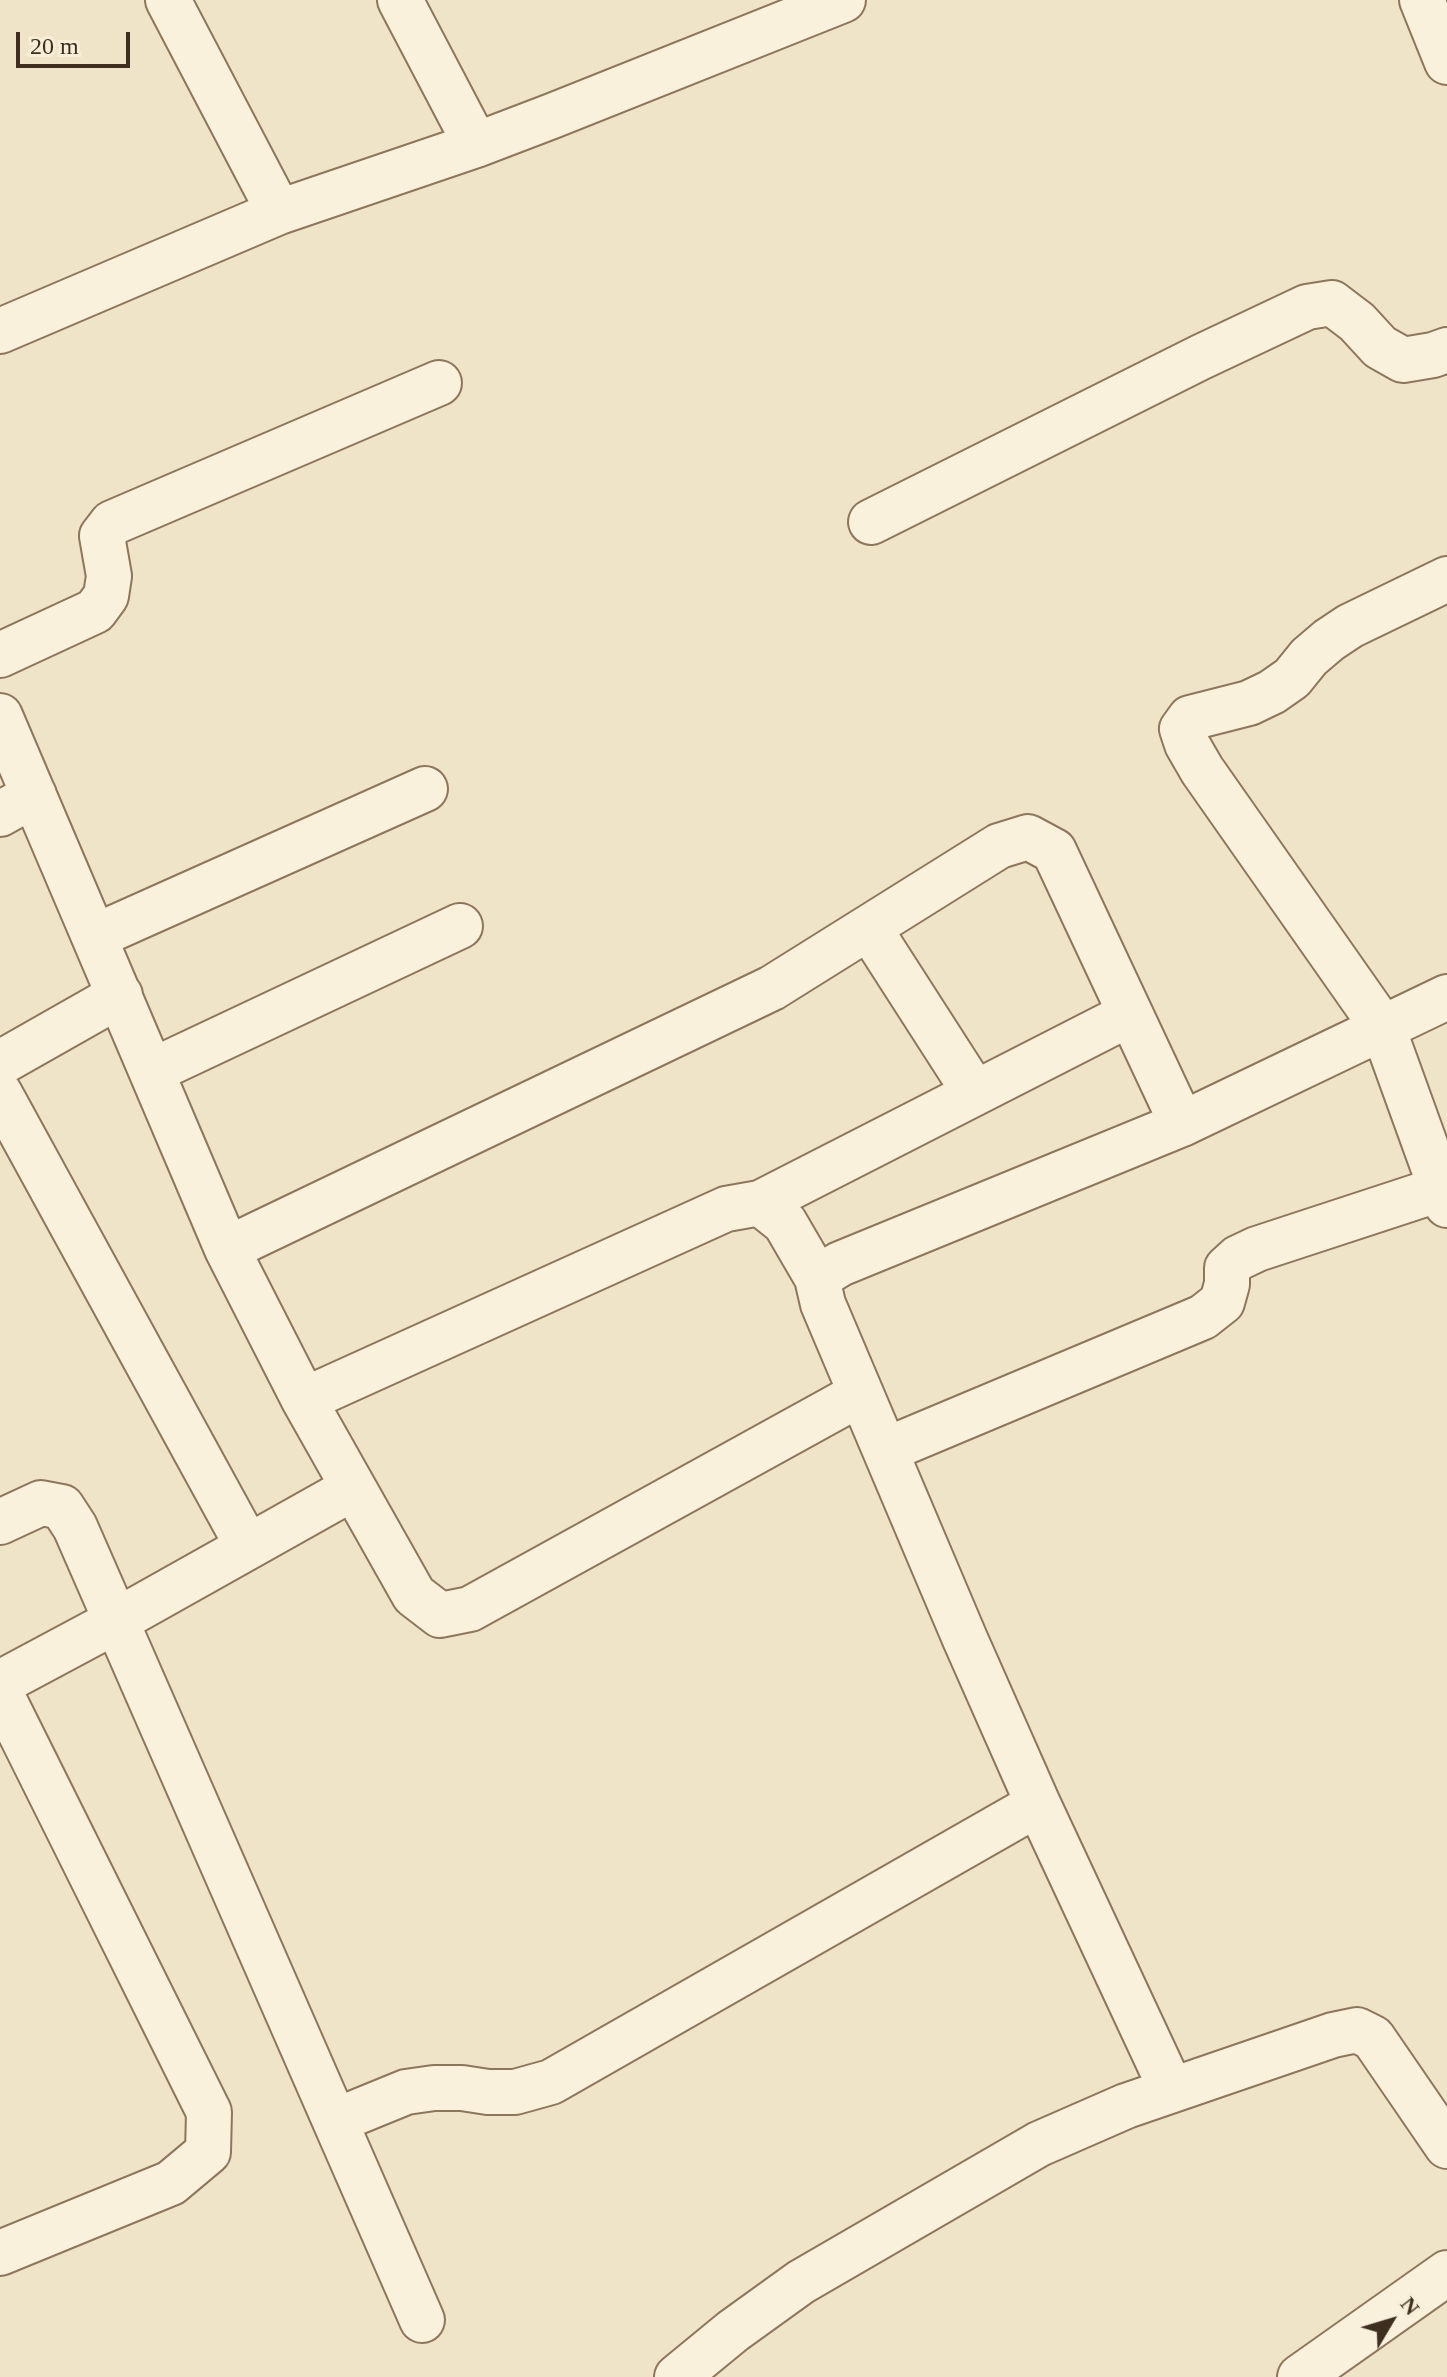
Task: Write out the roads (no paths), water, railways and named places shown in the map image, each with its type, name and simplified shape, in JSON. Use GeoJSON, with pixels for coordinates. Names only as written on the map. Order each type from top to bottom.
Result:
{"type":"FeatureCollection","features":[{"type":"Feature","properties":{"kind":"street"},"geometry":{"type":"LineString","coordinates":[[168,0],[279,212]]}},
{"type":"Feature","properties":{"kind":"street"},"geometry":{"type":"LineString","coordinates":[[400,0],[476,145]]}},
{"type":"Feature","properties":{"kind":"street"},"geometry":{"type":"LineString","coordinates":[[0,331],[279,212],[476,145],[843,0]]}},
{"type":"Feature","properties":{"kind":"street"},"geometry":{"type":"LineString","coordinates":[[1422,0],[1447,62]]}},
{"type":"Feature","properties":{"kind":"street"},"geometry":{"type":"LineString","coordinates":[[871,522],[1307,307],[1332,303],[1357,322],[1380,347],[1403,360],[1447,350]]}},
{"type":"Feature","properties":{"kind":"street"},"geometry":{"type":"LineString","coordinates":[[0,655],[95,611],[106,596],[109,576],[102,536],[112,523],[439,383]]}},
{"type":"Feature","properties":{"kind":"street"},"geometry":{"type":"LineString","coordinates":[[886,1450],[1203,1317],[1222,1302],[1227,1268],[1238,1258],[1257,1249],[1444,1197],[1383,1028],[1209,781],[1187,744],[1182,729],[1190,718],[1249,703],[1272,692],[1292,678],[1309,657],[1339,633],[1447,579]]}},
{"type":"Feature","properties":{"kind":"street"},"geometry":{"type":"LineString","coordinates":[[0,716],[17,804],[96,936],[227,1249],[304,1400],[414,1595],[440,1615],[470,1609],[860,1394]]}},
{"type":"Feature","properties":{"kind":"street"},"geometry":{"type":"LineString","coordinates":[[96,936],[425,789]]}},
{"type":"Feature","properties":{"kind":"street"},"geometry":{"type":"LineString","coordinates":[[227,1249],[772,988],[999,846],[1028,837],[1054,851],[1182,1124]]}},
{"type":"Feature","properties":{"kind":"street"},"geometry":{"type":"LineString","coordinates":[[152,1071],[460,926]]}},
{"type":"Feature","properties":{"kind":"street"},"geometry":{"type":"LineString","coordinates":[[869,928],[975,1093]]}},
{"type":"Feature","properties":{"kind":"street"},"geometry":{"type":"LineString","coordinates":[[0,1063],[120,995]]}},
{"type":"Feature","properties":{"kind":"street"},"geometry":{"type":"LineString","coordinates":[[817,1278],[854,1258],[1182,1124],[1447,997]]}},
{"type":"Feature","properties":{"kind":"street"},"geometry":{"type":"LineString","coordinates":[[304,1400],[726,1209],[760,1203],[1130,1014]]}},
{"type":"Feature","properties":{"kind":"street"},"geometry":{"type":"LineString","coordinates":[[0,1094],[248,1547]]}},
{"type":"Feature","properties":{"kind":"street"},"geometry":{"type":"LineString","coordinates":[[760,1203],[785,1223],[817,1278],[823,1304],[965,1639],[1171,2089]]}},
{"type":"Feature","properties":{"kind":"street"},"geometry":{"type":"LineString","coordinates":[[0,1683],[353,1488]]}},
{"type":"Feature","properties":{"kind":"street"},"geometry":{"type":"LineString","coordinates":[[0,1522],[41,1503],[62,1507],[75,1527],[422,2320]]}},
{"type":"Feature","properties":{"kind":"street"},"geometry":{"type":"LineString","coordinates":[[0,1692],[209,2112],[208,2152],[171,2183],[0,2253]]}},
{"type":"Feature","properties":{"kind":"street"},"geometry":{"type":"LineString","coordinates":[[335,2121],[406,2092],[462,2088],[515,2092],[551,2082],[1038,1804]]}},
{"type":"Feature","properties":{"kind":"street"},"geometry":{"type":"LineString","coordinates":[[677,2377],[789,2290],[1039,2144],[1171,2089],[1333,2035],[1357,2030],[1373,2038],[1447,2146]]}},
{"type":"Feature","properties":{"kind":"street"},"geometry":{"type":"LineString","coordinates":[[1300,2377],[1447,2273]]}}]}
